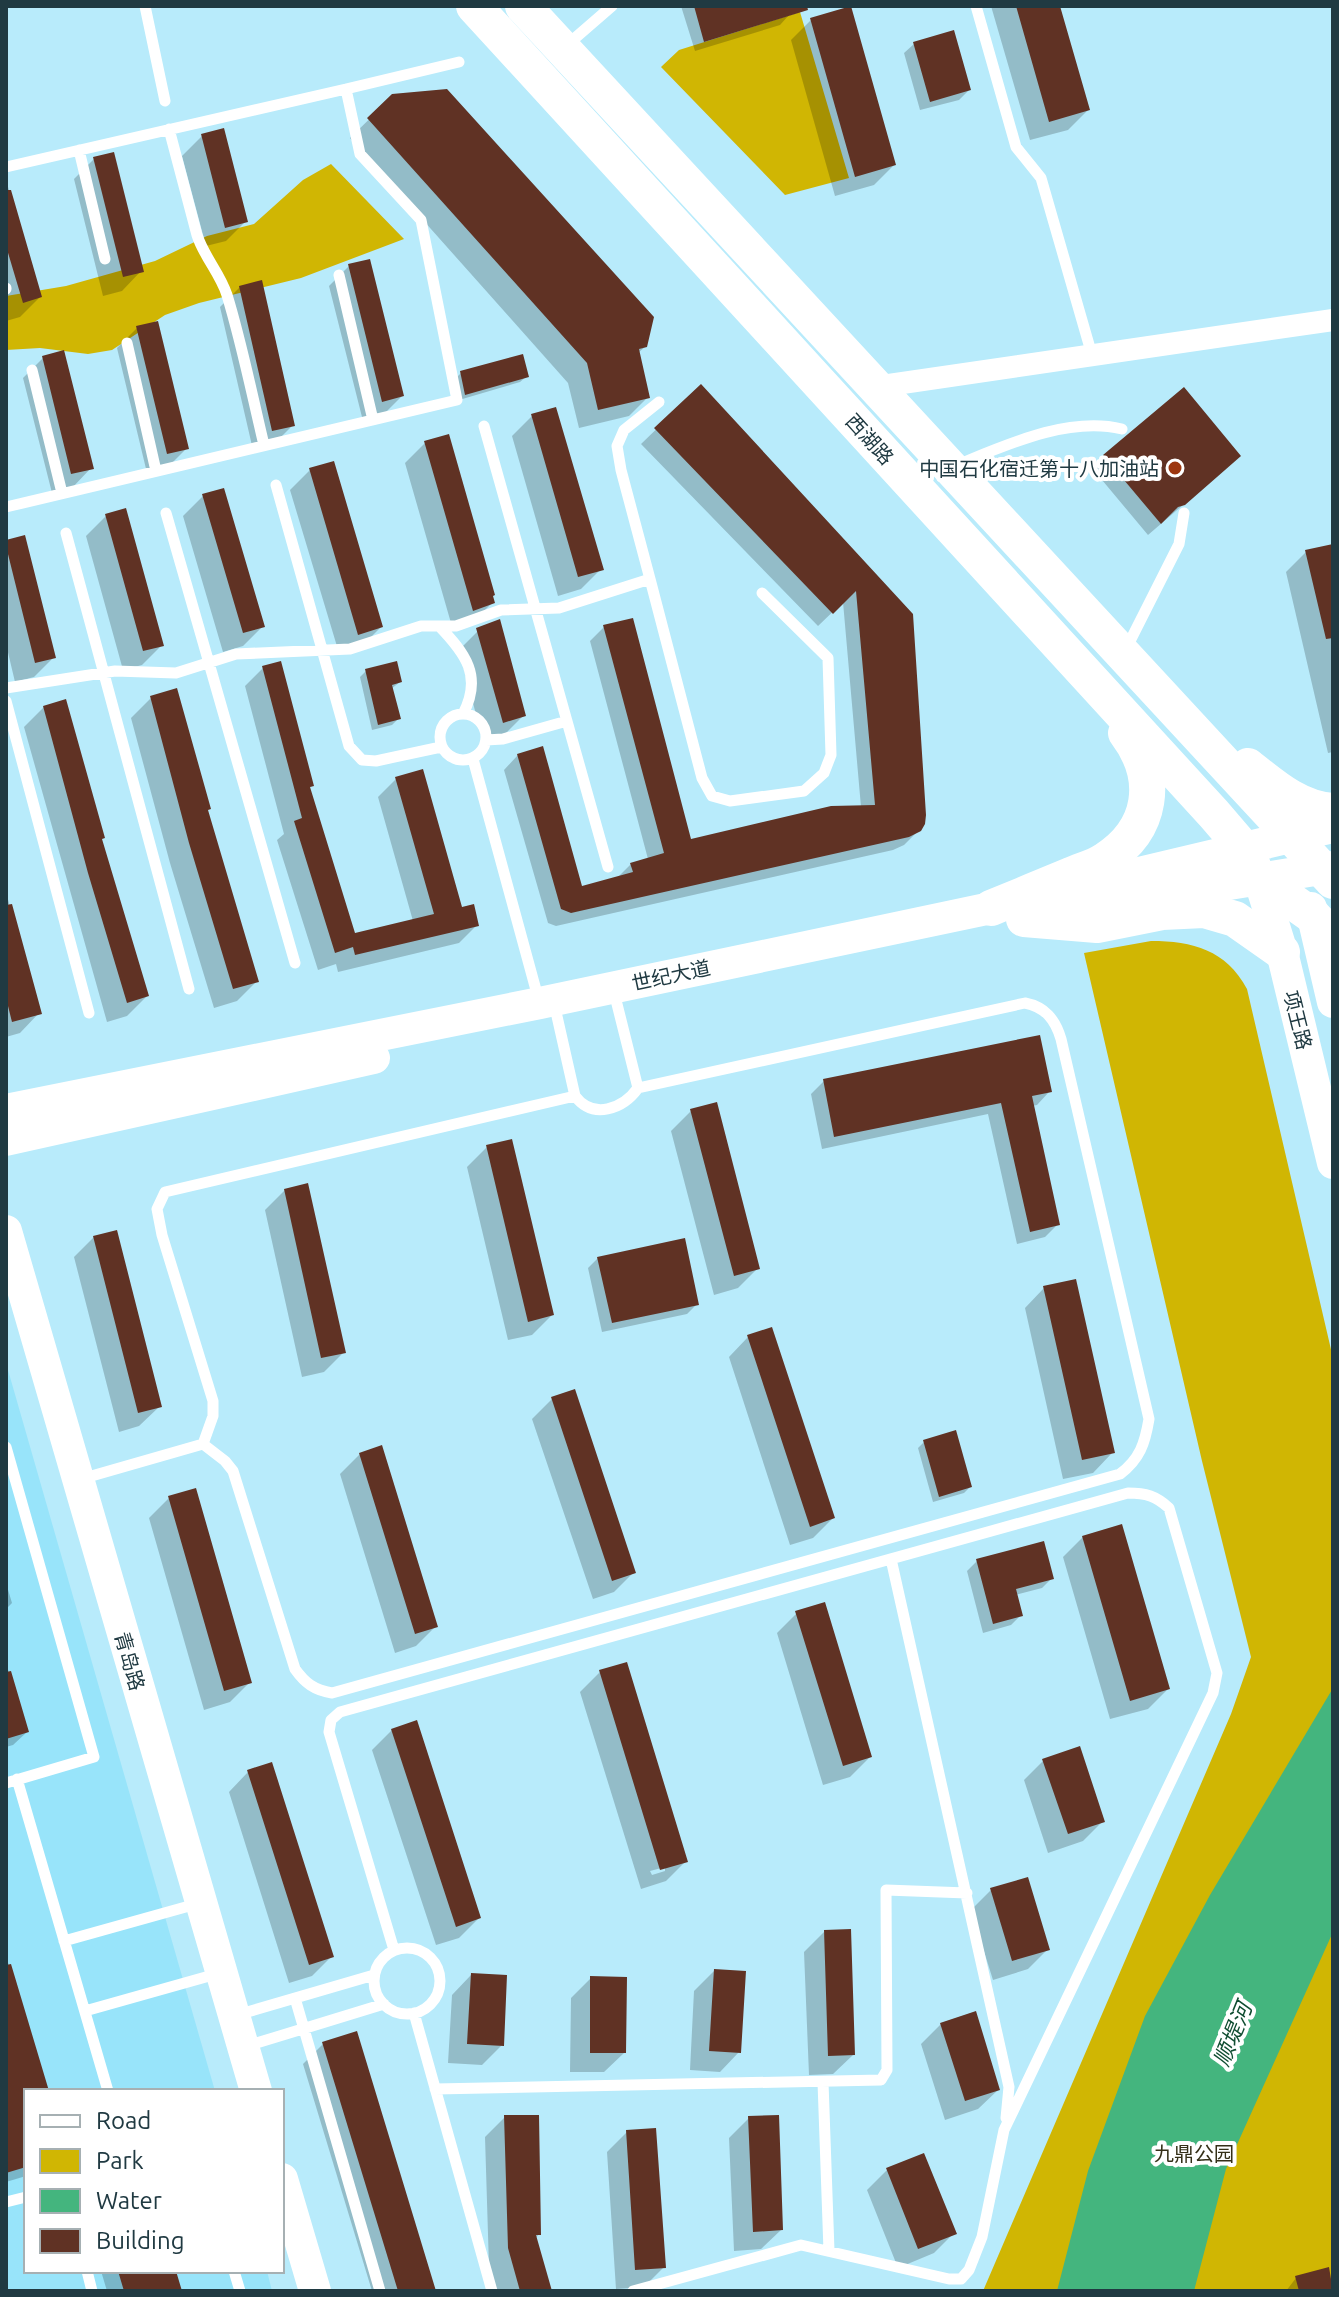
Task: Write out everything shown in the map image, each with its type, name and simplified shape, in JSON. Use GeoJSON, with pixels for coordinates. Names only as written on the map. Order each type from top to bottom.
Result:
{"type":"FeatureCollection","features":[{"type":"Feature","properties":{"kind":"main road","name":"西湖路"},"geometry":{"type":"LineString","coordinates":[[474,6],[1046,631],[1251,863],[1323,927]]}},
{"type":"Feature","properties":{"kind":"main road","name":"西湖路"},"geometry":{"type":"LineString","coordinates":[[523,6],[1322,873]]}},
{"type":"Feature","properties":{"kind":"main road"},"geometry":{"type":"LineString","coordinates":[[1087,616],[1273,786],[1299,802],[1333,811]]}},
{"type":"Feature","properties":{"kind":"main road"},"geometry":{"type":"LineString","coordinates":[[1008,913],[1105,861],[1126,841],[1145,814],[1148,794],[1145,769],[1130,739],[1046,631]]}},
{"type":"Feature","properties":{"kind":"main road"},"geometry":{"type":"LineString","coordinates":[[1008,913],[1097,925],[1173,911],[1204,910],[1235,919],[1282,952]]}},
{"type":"Feature","properties":{"kind":"street"},"geometry":{"type":"LineString","coordinates":[[875,387],[1333,320]]}},
{"type":"Feature","properties":{"kind":"street","name":"世纪大道"},"geometry":{"type":"LineString","coordinates":[[1251,863],[1291,836],[1333,827]]}},
{"type":"Feature","properties":{"kind":"street","name":"世纪大道"},"geometry":{"type":"LineString","coordinates":[[6,1110],[615,996],[1251,863],[1322,873]]}},
{"type":"Feature","properties":{"kind":"street","name":"项王路"},"geometry":{"type":"LineString","coordinates":[[1251,863],[1282,952],[1333,1163]]}},
{"type":"Feature","properties":{"kind":"street","name":"项王路"},"geometry":{"type":"LineString","coordinates":[[1322,873],[1323,927],[1333,1002]]}},
{"type":"Feature","properties":{"kind":"street","name":"世纪大道"},"geometry":{"type":"LineString","coordinates":[[6,1140],[550,1007]]}},
{"type":"Feature","properties":{"kind":"street","name":"青岛路"},"geometry":{"type":"LineString","coordinates":[[6,1231],[255,2089]]}},
{"type":"Feature","properties":{"kind":"street"},"geometry":{"type":"LineString","coordinates":[[284,2186],[315,2291]]}},
{"type":"Feature","properties":{"kind":"lane"},"geometry":{"type":"LineString","coordinates":[[145,6],[165,101]]}},
{"type":"Feature","properties":{"kind":"lane"},"geometry":{"type":"LineString","coordinates":[[562,49],[612,6]]}},
{"type":"Feature","properties":{"kind":"lane"},"geometry":{"type":"LineString","coordinates":[[976,6],[1016,147],[1041,178],[1092,355]]}},
{"type":"Feature","properties":{"kind":"lane"},"geometry":{"type":"LineString","coordinates":[[6,167],[459,62]]}},
{"type":"Feature","properties":{"kind":"lane"},"geometry":{"type":"LineString","coordinates":[[6,507],[457,400],[421,220],[360,154],[346,89]]}},
{"type":"Feature","properties":{"kind":"lane"},"geometry":{"type":"LineString","coordinates":[[169,129],[197,235],[227,294],[264,445]]}},
{"type":"Feature","properties":{"kind":"lane"},"geometry":{"type":"LineString","coordinates":[[79,150],[105,259]]}},
{"type":"Feature","properties":{"kind":"lane"},"geometry":{"type":"LineString","coordinates":[[339,275],[373,420]]}},
{"type":"Feature","properties":{"kind":"lane"},"geometry":{"type":"LineString","coordinates":[[127,343],[156,471]]}},
{"type":"Feature","properties":{"kind":"lane"},"geometry":{"type":"LineString","coordinates":[[32,370],[62,493]]}},
{"type":"Feature","properties":{"kind":"lane"},"geometry":{"type":"LineString","coordinates":[[659,402],[624,430],[617,446],[621,470],[702,778],[712,796],[730,801],[804,791],[824,773],[831,755],[828,658],[762,593]]}},
{"type":"Feature","properties":{"kind":"lane"},"geometry":{"type":"LineString","coordinates":[[950,468],[1049,432],[1103,425],[1122,429]]}},
{"type":"Feature","properties":{"kind":"lane"},"geometry":{"type":"LineString","coordinates":[[484,426],[608,867]]}},
{"type":"Feature","properties":{"kind":"lane"},"geometry":{"type":"LineString","coordinates":[[276,485],[349,746],[362,760],[376,761],[441,747]]}},
{"type":"Feature","properties":{"kind":"lane"},"geometry":{"type":"LineString","coordinates":[[166,513],[295,963]]}},
{"type":"Feature","properties":{"kind":"lane"},"geometry":{"type":"LineString","coordinates":[[1125,652],[1179,544],[1184,513]]}},
{"type":"Feature","properties":{"kind":"lane"},"geometry":{"type":"LineString","coordinates":[[66,533],[189,989]]}},
{"type":"Feature","properties":{"kind":"lane"},"geometry":{"type":"LineString","coordinates":[[6,688],[115,671],[176,673],[236,654],[350,649],[421,626],[456,626],[501,610],[559,608],[650,579]]}},
{"type":"Feature","properties":{"kind":"lane"},"geometry":{"type":"LineString","coordinates":[[439,626],[461,649],[472,676],[472,691],[463,714]]}},
{"type":"Feature","properties":{"kind":"lane"},"geometry":{"type":"LineString","coordinates":[[6,701],[89,1013]]}},
{"type":"Feature","properties":{"kind":"lane"},"geometry":{"type":"LineString","coordinates":[[463,714],[477,719],[486,732],[486,740],[484,748],[473,759],[458,761],[441,747],[440,732],[448,719],[463,714]]}},
{"type":"Feature","properties":{"kind":"lane"},"geometry":{"type":"LineString","coordinates":[[486,740],[503,739],[567,721]]}},
{"type":"Feature","properties":{"kind":"lane"},"geometry":{"type":"LineString","coordinates":[[203,1444],[233,1471],[295,1669],[310,1686],[332,1693],[1120,1474],[1133,1464],[1141,1452],[1149,1419],[1061,1039],[1051,1016],[1037,1005],[1025,1003],[638,1088],[631,1098],[604,1110],[582,1105],[575,1096],[473,759]]}},
{"type":"Feature","properties":{"kind":"lane"},"geometry":{"type":"LineString","coordinates":[[615,996],[638,1088]]}},
{"type":"Feature","properties":{"kind":"lane"},"geometry":{"type":"LineString","coordinates":[[203,1444],[213,1416],[213,1401],[162,1235],[157,1209],[165,1192],[575,1096]]}},
{"type":"Feature","properties":{"kind":"lane"},"geometry":{"type":"LineString","coordinates":[[77,1480],[203,1444]]}},
{"type":"Feature","properties":{"kind":"lane"},"geometry":{"type":"LineString","coordinates":[[6,1447],[94,1757],[12,1781],[107,2089]]}},
{"type":"Feature","properties":{"kind":"lane"},"geometry":{"type":"LineString","coordinates":[[394,1950],[329,1732],[331,1720],[340,1712],[1128,1493],[1144,1493],[1158,1498],[1169,1508],[1217,1673],[1213,1693],[1004,2130]]}},
{"type":"Feature","properties":{"kind":"lane"},"geometry":{"type":"LineString","coordinates":[[633,2291],[801,2245],[949,2279],[961,2279],[969,2270],[982,2237],[1004,2130],[1009,2087],[891,1559]]}},
{"type":"Feature","properties":{"kind":"lane"},"geometry":{"type":"LineString","coordinates":[[435,2089],[881,2080],[887,2070],[886,1890],[967,1893]]}},
{"type":"Feature","properties":{"kind":"lane"},"geometry":{"type":"LineString","coordinates":[[64,1941],[201,1903]]}},
{"type":"Feature","properties":{"kind":"lane"},"geometry":{"type":"LineString","coordinates":[[416,1949],[434,1962],[439,1972],[438,1994],[424,2010],[414,2013],[393,2011],[377,1996],[374,1975],[385,1956],[394,1950],[416,1949]]}},
{"type":"Feature","properties":{"kind":"lane"},"geometry":{"type":"LineString","coordinates":[[85,2011],[221,1972]]}},
{"type":"Feature","properties":{"kind":"lane"},"geometry":{"type":"LineString","coordinates":[[233,2016],[374,1975]]}},
{"type":"Feature","properties":{"kind":"lane"},"geometry":{"type":"LineString","coordinates":[[295,1998],[380,2291]]}},
{"type":"Feature","properties":{"kind":"lane"},"geometry":{"type":"LineString","coordinates":[[243,2047],[384,2004]]}},
{"type":"Feature","properties":{"kind":"lane"},"geometry":{"type":"LineString","coordinates":[[414,2013],[492,2291]]}},
{"type":"Feature","properties":{"kind":"lane"},"geometry":{"type":"LineString","coordinates":[[823,2082],[829,2251]]}},
{"type":"Feature","properties":{"kind":"shaded area"},"geometry":{"type":"Polygon","coordinates":[[[6,1363],[214,2089],[24,2089],[24,2273],[268,2273],[272,2291],[6,2291],[6,1363]]]}},
{"type":"Feature","properties":{"kind":"green space"},"geometry":{"type":"Polygon","coordinates":[[[800,12],[849,178],[785,195],[661,67],[679,50],[800,12]]]}},
{"type":"Feature","properties":{"kind":"green space"},"geometry":{"type":"Polygon","coordinates":[[[331,164],[404,239],[301,278],[199,303],[165,315],[112,350],[88,354],[40,348],[6,350],[6,296],[66,286],[155,261],[207,236],[254,224],[303,180],[331,164]]]}},
{"type":"Feature","properties":{"kind":"green space","name":"九鼎公园"},"geometry":{"type":"Polygon","coordinates":[[[1151,941],[1181,943],[1207,950],[1229,965],[1247,989],[1333,1358],[1333,2291],[983,2291],[1231,1714],[1251,1657],[1202,1461],[1084,953],[1151,941]]]}},
{"type":"Feature","properties":{"kind":"water","name":"顺堤河"},"geometry":{"type":"Polygon","coordinates":[[[1333,1688],[1333,1932],[1226,2169],[1194,2291],[1057,2291],[1088,2171],[1145,2016],[1210,1895],[1333,1688]]]}},
{"type":"Feature","properties":{"kind":"building"},"geometry":{"type":"Polygon","coordinates":[[[694,6],[807,6],[808,10],[704,42],[694,6]]]}},
{"type":"Feature","properties":{"kind":"building"},"geometry":{"type":"Polygon","coordinates":[[[851,6],[896,165],[855,177],[810,18],[851,6]]]}},
{"type":"Feature","properties":{"kind":"building"},"geometry":{"type":"Polygon","coordinates":[[[1016,6],[1060,6],[1090,110],[1049,122],[1016,6]]]}},
{"type":"Feature","properties":{"kind":"building"},"geometry":{"type":"Polygon","coordinates":[[[954,30],[971,90],[930,102],[913,42],[954,30]]]}},
{"type":"Feature","properties":{"kind":"building"},"geometry":{"type":"Polygon","coordinates":[[[447,89],[654,317],[647,347],[639,349],[650,398],[598,410],[587,363],[367,118],[392,94],[447,89]]]}},
{"type":"Feature","properties":{"kind":"building"},"geometry":{"type":"Polygon","coordinates":[[[224,128],[248,222],[225,228],[201,134],[224,128]]]}},
{"type":"Feature","properties":{"kind":"building"},"geometry":{"type":"Polygon","coordinates":[[[114,152],[144,272],[123,277],[93,157],[114,152]]]}},
{"type":"Feature","properties":{"kind":"building"},"geometry":{"type":"Polygon","coordinates":[[[6,190],[11,190],[42,297],[23,303],[6,246],[6,190]]]}},
{"type":"Feature","properties":{"kind":"building"},"geometry":{"type":"Polygon","coordinates":[[[370,259],[404,396],[382,402],[348,264],[370,259]]]}},
{"type":"Feature","properties":{"kind":"building"},"geometry":{"type":"Polygon","coordinates":[[[262,280],[295,426],[272,431],[239,286],[262,280]]]}},
{"type":"Feature","properties":{"kind":"building"},"geometry":{"type":"Polygon","coordinates":[[[158,321],[189,449],[167,454],[136,326],[158,321]]]}},
{"type":"Feature","properties":{"kind":"building"},"geometry":{"type":"Polygon","coordinates":[[[64,350],[94,469],[71,474],[42,356],[64,350]]]}},
{"type":"Feature","properties":{"kind":"building"},"geometry":{"type":"Polygon","coordinates":[[[523,354],[529,377],[465,395],[460,371],[523,354]]]}},
{"type":"Feature","properties":{"kind":"building"},"geometry":{"type":"Polygon","coordinates":[[[701,384],[913,614],[925,824],[921,831],[909,837],[571,913],[561,909],[517,754],[543,746],[582,886],[633,872],[630,863],[664,853],[603,625],[633,618],[691,839],[831,806],[875,805],[856,591],[833,614],[654,428],[701,384]]]}},
{"type":"Feature","properties":{"kind":"building"},"geometry":{"type":"Polygon","coordinates":[[[1184,387],[1241,456],[1161,524],[1103,455],[1184,387]]]}},
{"type":"Feature","properties":{"kind":"building"},"geometry":{"type":"Polygon","coordinates":[[[556,407],[604,570],[578,577],[531,414],[556,407]]]}},
{"type":"Feature","properties":{"kind":"building"},"geometry":{"type":"Polygon","coordinates":[[[449,434],[495,595],[495,603],[473,611],[424,441],[449,434]]]}},
{"type":"Feature","properties":{"kind":"building"},"geometry":{"type":"Polygon","coordinates":[[[334,461],[383,627],[358,635],[309,468],[334,461]]]}},
{"type":"Feature","properties":{"kind":"building"},"geometry":{"type":"Polygon","coordinates":[[[224,488],[265,627],[243,633],[202,494],[224,488]]]}},
{"type":"Feature","properties":{"kind":"building"},"geometry":{"type":"Polygon","coordinates":[[[126,508],[164,646],[143,651],[105,514],[126,508]]]}},
{"type":"Feature","properties":{"kind":"building"},"geometry":{"type":"Polygon","coordinates":[[[25,535],[56,658],[35,663],[6,546],[6,540],[25,535]]]}},
{"type":"Feature","properties":{"kind":"building"},"geometry":{"type":"Polygon","coordinates":[[[1333,544],[1333,638],[1326,639],[1305,550],[1333,544]]]}},
{"type":"Feature","properties":{"kind":"building"},"geometry":{"type":"Polygon","coordinates":[[[500,619],[526,716],[503,723],[476,628],[500,619]]]}},
{"type":"Feature","properties":{"kind":"building"},"geometry":{"type":"Polygon","coordinates":[[[281,661],[314,786],[310,787],[355,933],[434,914],[395,777],[423,769],[462,907],[474,904],[479,926],[355,955],[353,947],[335,953],[294,821],[302,818],[262,666],[281,661]]]}},
{"type":"Feature","properties":{"kind":"building"},"geometry":{"type":"Polygon","coordinates":[[[397,661],[402,682],[392,685],[401,719],[378,725],[365,669],[397,661]]]}},
{"type":"Feature","properties":{"kind":"building"},"geometry":{"type":"Polygon","coordinates":[[[177,688],[211,809],[208,810],[259,982],[233,989],[189,843],[150,696],[177,688]]]}},
{"type":"Feature","properties":{"kind":"building"},"geometry":{"type":"Polygon","coordinates":[[[66,699],[105,838],[102,839],[149,996],[127,1003],[43,706],[66,699]]]}},
{"type":"Feature","properties":{"kind":"building"},"geometry":{"type":"Polygon","coordinates":[[[12,904],[42,1014],[12,1022],[6,998],[6,905],[12,904]]]}},
{"type":"Feature","properties":{"kind":"building"},"geometry":{"type":"Polygon","coordinates":[[[1040,1035],[1052,1092],[1032,1096],[1060,1225],[1030,1232],[1001,1103],[834,1137],[823,1079],[1040,1035]]]}},
{"type":"Feature","properties":{"kind":"building"},"geometry":{"type":"Polygon","coordinates":[[[717,1102],[760,1269],[734,1276],[690,1109],[717,1102]]]}},
{"type":"Feature","properties":{"kind":"building"},"geometry":{"type":"Polygon","coordinates":[[[512,1139],[554,1315],[528,1322],[486,1145],[512,1139]]]}},
{"type":"Feature","properties":{"kind":"building"},"geometry":{"type":"Polygon","coordinates":[[[308,1183],[346,1353],[321,1358],[284,1189],[308,1183]]]}},
{"type":"Feature","properties":{"kind":"building"},"geometry":{"type":"Polygon","coordinates":[[[117,1230],[162,1407],[138,1413],[93,1236],[117,1230]]]}},
{"type":"Feature","properties":{"kind":"building"},"geometry":{"type":"Polygon","coordinates":[[[685,1238],[699,1305],[612,1323],[597,1257],[685,1238]]]}},
{"type":"Feature","properties":{"kind":"building"},"geometry":{"type":"Polygon","coordinates":[[[1076,1279],[1115,1453],[1082,1460],[1043,1286],[1076,1279]]]}},
{"type":"Feature","properties":{"kind":"building"},"geometry":{"type":"Polygon","coordinates":[[[772,1327],[835,1518],[810,1527],[747,1335],[772,1327]]]}},
{"type":"Feature","properties":{"kind":"building"},"geometry":{"type":"Polygon","coordinates":[[[575,1389],[636,1573],[612,1581],[551,1397],[575,1389]]]}},
{"type":"Feature","properties":{"kind":"building"},"geometry":{"type":"Polygon","coordinates":[[[956,1430],[972,1487],[939,1497],[923,1440],[956,1430]]]}},
{"type":"Feature","properties":{"kind":"building"},"geometry":{"type":"Polygon","coordinates":[[[382,1445],[438,1627],[415,1634],[359,1453],[382,1445]]]}},
{"type":"Feature","properties":{"kind":"building"},"geometry":{"type":"Polygon","coordinates":[[[196,1488],[252,1683],[224,1691],[168,1496],[196,1488]]]}},
{"type":"Feature","properties":{"kind":"building"},"geometry":{"type":"Polygon","coordinates":[[[1122,1524],[1170,1689],[1130,1701],[1082,1536],[1122,1524]]]}},
{"type":"Feature","properties":{"kind":"building"},"geometry":{"type":"Polygon","coordinates":[[[1044,1541],[1054,1579],[1016,1589],[1023,1616],[993,1624],[976,1559],[1044,1541]]]}},
{"type":"Feature","properties":{"kind":"building"},"geometry":{"type":"Polygon","coordinates":[[[825,1602],[872,1757],[843,1766],[795,1611],[825,1602]]]}},
{"type":"Feature","properties":{"kind":"building"},"geometry":{"type":"Polygon","coordinates":[[[627,1662],[688,1862],[660,1870],[599,1670],[627,1662]]]}},
{"type":"Feature","properties":{"kind":"building"},"geometry":{"type":"Polygon","coordinates":[[[11,1671],[29,1732],[6,1739],[6,1672],[11,1671]]]}},
{"type":"Feature","properties":{"kind":"building"},"geometry":{"type":"Polygon","coordinates":[[[417,1720],[481,1918],[456,1927],[391,1729],[417,1720]]]}},
{"type":"Feature","properties":{"kind":"building"},"geometry":{"type":"Polygon","coordinates":[[[1080,1746],[1105,1822],[1068,1834],[1042,1759],[1080,1746]]]}},
{"type":"Feature","properties":{"kind":"building"},"geometry":{"type":"Polygon","coordinates":[[[272,1762],[334,1957],[309,1965],[247,1770],[272,1762]]]}},
{"type":"Feature","properties":{"kind":"building"},"geometry":{"type":"Polygon","coordinates":[[[1028,1877],[1050,1950],[1012,1961],[990,1888],[1028,1877]]]}},
{"type":"Feature","properties":{"kind":"building"},"geometry":{"type":"Polygon","coordinates":[[[851,1929],[855,2055],[828,2056],[824,1930],[851,1929]]]}},
{"type":"Feature","properties":{"kind":"building"},"geometry":{"type":"Polygon","coordinates":[[[11,1964],[48,2089],[24,2089],[24,2168],[6,2173],[6,1965],[11,1964]]]}},
{"type":"Feature","properties":{"kind":"building"},"geometry":{"type":"Polygon","coordinates":[[[714,1969],[746,1971],[741,2053],[709,2051],[714,1969]]]}},
{"type":"Feature","properties":{"kind":"building"},"geometry":{"type":"Polygon","coordinates":[[[471,1973],[507,1975],[504,2046],[467,2044],[471,1973]]]}},
{"type":"Feature","properties":{"kind":"building"},"geometry":{"type":"Polygon","coordinates":[[[590,1976],[627,1977],[626,2053],[590,2053],[590,1976]]]}},
{"type":"Feature","properties":{"kind":"building"},"geometry":{"type":"Polygon","coordinates":[[[976,2011],[1000,2090],[965,2101],[940,2023],[976,2011]]]}},
{"type":"Feature","properties":{"kind":"building"},"geometry":{"type":"Polygon","coordinates":[[[357,2031],[436,2291],[398,2291],[322,2042],[357,2031]]]}},
{"type":"Feature","properties":{"kind":"building"},"geometry":{"type":"Polygon","coordinates":[[[504,2115],[539,2115],[541,2235],[536,2235],[552,2291],[520,2291],[508,2248],[504,2115]]]}},
{"type":"Feature","properties":{"kind":"building"},"geometry":{"type":"Polygon","coordinates":[[[779,2115],[783,2230],[753,2232],[748,2116],[779,2115]]]}},
{"type":"Feature","properties":{"kind":"building"},"geometry":{"type":"Polygon","coordinates":[[[656,2128],[666,2268],[635,2270],[626,2130],[656,2128]]]}},
{"type":"Feature","properties":{"kind":"building"},"geometry":{"type":"Polygon","coordinates":[[[924,2153],[957,2234],[918,2249],[886,2168],[924,2153]]]}},
{"type":"Feature","properties":{"kind":"building"},"geometry":{"type":"Polygon","coordinates":[[[1329,2267],[1333,2291],[1299,2291],[1295,2276],[1329,2267]]]}},
{"type":"Feature","properties":{"kind":"building"},"geometry":{"type":"Polygon","coordinates":[[[119,2273],[177,2273],[182,2291],[124,2291],[119,2273]]]}},
{"type":"Feature","properties":{"kind":"place","name":"中国石化宿迁第十八加油站"},"geometry":{"type":"Point","coordinates":[1175,468]}}]}
